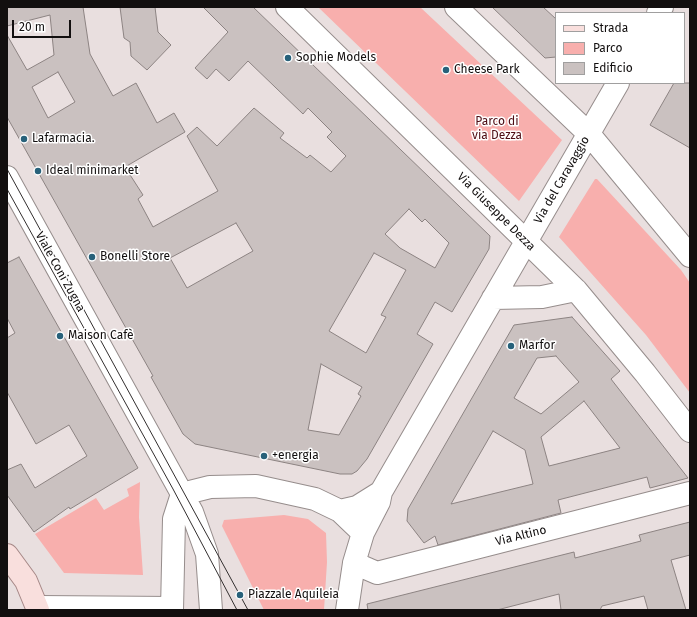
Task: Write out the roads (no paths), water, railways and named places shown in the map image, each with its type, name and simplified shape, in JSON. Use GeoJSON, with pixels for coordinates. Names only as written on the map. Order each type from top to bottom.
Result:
{"type":"FeatureCollection","features":[{"type":"Feature","properties":{"kind":"main road"},"geometry":{"type":"LineString","coordinates":[[8,560],[26,581],[36,609]]}},
{"type":"Feature","properties":{"kind":"street","name":"Via Giuseppe Dezza"},"geometry":{"type":"LineString","coordinates":[[287,7],[576,290],[645,373],[690,431]]}},
{"type":"Feature","properties":{"kind":"street"},"geometry":{"type":"LineString","coordinates":[[456,7],[546,84],[690,256]]}},
{"type":"Feature","properties":{"kind":"street","name":"Via del Caravaggio"},"geometry":{"type":"LineString","coordinates":[[362,533],[379,502],[382,492],[617,84]]}},
{"type":"Feature","properties":{"kind":"street","name":"Viale Coni Zugna"},"geometry":{"type":"LineString","coordinates":[[7,177],[182,494]]}},
{"type":"Feature","properties":{"kind":"street"},"geometry":{"type":"LineString","coordinates":[[493,298],[542,297],[576,290]]}},
{"type":"Feature","properties":{"kind":"street"},"geometry":{"type":"LineString","coordinates":[[182,494],[210,487],[256,486],[315,498],[340,511],[362,533],[354,563],[347,610]]}},
{"type":"Feature","properties":{"kind":"street"},"geometry":{"type":"LineString","coordinates":[[340,511],[356,507],[382,492]]}},
{"type":"Feature","properties":{"kind":"street","name":"Via Altino"},"geometry":{"type":"LineString","coordinates":[[354,563],[377,573],[690,493]]}},
{"type":"Feature","properties":{"kind":"street"},"geometry":{"type":"LineString","coordinates":[[36,609],[172,609],[174,519],[182,494]]}},
{"type":"Feature","properties":{"kind":"street"},"geometry":{"type":"LineString","coordinates":[[182,494],[200,530],[207,554],[210,610]]}},
{"type":"Feature","properties":{"kind":"tram line"},"geometry":{"type":"LineString","coordinates":[[7,169],[248,610]]}},
{"type":"Feature","properties":{"kind":"tram line"},"geometry":{"type":"LineString","coordinates":[[7,189],[173,489],[237,610]]}},
{"type":"Feature","properties":{"kind":"place","name":"Sophie Models"},"geometry":{"type":"Point","coordinates":[288,58]}},
{"type":"Feature","properties":{"kind":"place","name":"Cheese Park"},"geometry":{"type":"Point","coordinates":[446,70]}},
{"type":"Feature","properties":{"kind":"place","name":"Lafarmacia."},"geometry":{"type":"Point","coordinates":[24,139]}},
{"type":"Feature","properties":{"kind":"place","name":"Ideal minimarket"},"geometry":{"type":"Point","coordinates":[38,171]}},
{"type":"Feature","properties":{"kind":"place","name":"Bonelli Store"},"geometry":{"type":"Point","coordinates":[92,257]}},
{"type":"Feature","properties":{"kind":"place","name":"Maison Cafè"},"geometry":{"type":"Point","coordinates":[60,336]}},
{"type":"Feature","properties":{"kind":"place","name":"Marfor"},"geometry":{"type":"Point","coordinates":[511,346]}},
{"type":"Feature","properties":{"kind":"place","name":"+energia"},"geometry":{"type":"Point","coordinates":[264,456]}},
{"type":"Feature","properties":{"kind":"place","name":"Piazzale Aquileia"},"geometry":{"type":"Point","coordinates":[240,595]}},
{"type":"Feature","properties":{"kind":"park label","name":"Parco di via Dezza"},"geometry":{"type":"Point","coordinates":[497,129]}}]}
